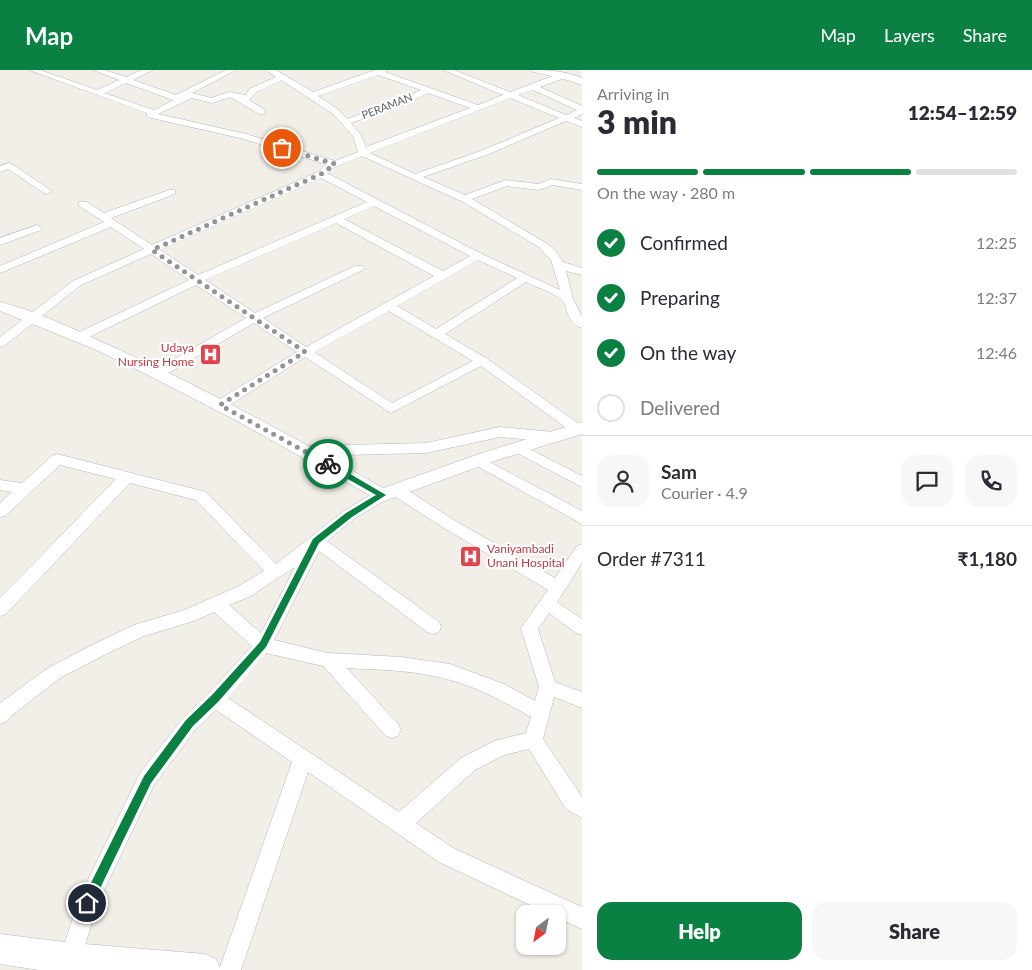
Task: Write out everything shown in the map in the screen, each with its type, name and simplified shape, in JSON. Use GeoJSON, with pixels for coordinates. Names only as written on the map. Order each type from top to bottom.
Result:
{"type":"FeatureCollection","features":[{"type":"Feature","properties":{"kind":"main road"},"geometry":{"type":"LineString","coordinates":[[537,70],[564,75],[582,82]]}},
{"type":"Feature","properties":{"kind":"main road"},"geometry":{"type":"LineString","coordinates":[[0,949],[69,964],[205,970]]}},
{"type":"Feature","properties":{"kind":"street"},"geometry":{"type":"LineString","coordinates":[[33,70],[154,113]]}},
{"type":"Feature","properties":{"kind":"street"},"geometry":{"type":"LineString","coordinates":[[97,70],[176,98],[232,70]]}},
{"type":"Feature","properties":{"kind":"street"},"geometry":{"type":"LineString","coordinates":[[97,93],[149,70]]}},
{"type":"Feature","properties":{"kind":"street"},"geometry":{"type":"LineString","coordinates":[[270,70],[336,112],[357,136],[363,153],[382,164],[463,199],[513,226],[551,251],[562,273],[566,297],[577,320],[582,324]]}},
{"type":"Feature","properties":{"kind":"street"},"geometry":{"type":"LineString","coordinates":[[447,70],[582,124]]}},
{"type":"Feature","properties":{"kind":"street"},"geometry":{"type":"LineString","coordinates":[[312,95],[381,71],[403,82],[429,89],[476,107]]}},
{"type":"Feature","properties":{"kind":"street"},"geometry":{"type":"LineString","coordinates":[[0,343],[76,283],[321,174],[335,164],[371,148],[564,75]]}},
{"type":"Feature","properties":{"kind":"street"},"geometry":{"type":"LineString","coordinates":[[281,77],[252,91],[248,98],[228,94],[212,102],[192,96],[150,115],[211,127],[297,151],[335,164]]}},
{"type":"Feature","properties":{"kind":"street"},"geometry":{"type":"LineString","coordinates":[[534,87],[582,110]]}},
{"type":"Feature","properties":{"kind":"street","name":"PERAMAN"},"geometry":{"type":"LineString","coordinates":[[345,122],[405,101],[429,89]]}},
{"type":"Feature","properties":{"kind":"street"},"geometry":{"type":"LineString","coordinates":[[234,95],[262,112]]}},
{"type":"Feature","properties":{"kind":"street"},"geometry":{"type":"LineString","coordinates":[[414,177],[486,152],[582,110]]}},
{"type":"Feature","properties":{"kind":"street"},"geometry":{"type":"LineString","coordinates":[[0,169],[9,166],[46,192]]}},
{"type":"Feature","properties":{"kind":"street"},"geometry":{"type":"LineString","coordinates":[[321,174],[478,256],[566,297]]}},
{"type":"Feature","properties":{"kind":"street"},"geometry":{"type":"LineString","coordinates":[[463,199],[506,183],[539,187],[551,182],[582,187]]}},
{"type":"Feature","properties":{"kind":"street"},"geometry":{"type":"LineString","coordinates":[[0,270],[172,192]]}},
{"type":"Feature","properties":{"kind":"street"},"geometry":{"type":"LineString","coordinates":[[77,338],[197,280],[375,202]]}},
{"type":"Feature","properties":{"kind":"street"},"geometry":{"type":"LineString","coordinates":[[83,204],[391,409],[482,361]]}},
{"type":"Feature","properties":{"kind":"street"},"geometry":{"type":"LineString","coordinates":[[336,219],[443,276]]}},
{"type":"Feature","properties":{"kind":"street"},"geometry":{"type":"LineString","coordinates":[[0,242],[37,228]]}},
{"type":"Feature","properties":{"kind":"street"},"geometry":{"type":"LineString","coordinates":[[220,405],[305,352],[478,256]]}},
{"type":"Feature","properties":{"kind":"street"},"geometry":{"type":"LineString","coordinates":[[557,264],[582,272]]}},
{"type":"Feature","properties":{"kind":"street"},"geometry":{"type":"LineString","coordinates":[[159,373],[254,318],[359,268]]}},
{"type":"Feature","properties":{"kind":"street"},"geometry":{"type":"LineString","coordinates":[[436,334],[525,278]]}},
{"type":"Feature","properties":{"kind":"street"},"geometry":{"type":"LineString","coordinates":[[0,306],[159,373],[448,524],[558,588]]}},
{"type":"Feature","properties":{"kind":"street"},"geometry":{"type":"LineString","coordinates":[[389,306],[482,361],[580,429]]}},
{"type":"Feature","properties":{"kind":"street"},"geometry":{"type":"LineString","coordinates":[[0,716],[5,710],[54,673],[98,650],[140,630],[188,616],[243,592],[274,572],[349,515],[389,493],[478,461],[580,429]]}},
{"type":"Feature","properties":{"kind":"street"},"geometry":{"type":"LineString","coordinates":[[306,451],[426,448],[500,432],[554,437]]}},
{"type":"Feature","properties":{"kind":"street"},"geometry":{"type":"LineString","coordinates":[[518,448],[582,482]]}},
{"type":"Feature","properties":{"kind":"street"},"geometry":{"type":"LineString","coordinates":[[0,512],[57,459],[201,496],[274,572]]}},
{"type":"Feature","properties":{"kind":"street"},"geometry":{"type":"LineString","coordinates":[[478,461],[582,518]]}},
{"type":"Feature","properties":{"kind":"street"},"geometry":{"type":"LineString","coordinates":[[0,608],[127,477]]}},
{"type":"Feature","properties":{"kind":"street"},"geometry":{"type":"LineString","coordinates":[[0,485],[25,489]]}},
{"type":"Feature","properties":{"kind":"street"},"geometry":{"type":"LineString","coordinates":[[316,541],[433,627]]}},
{"type":"Feature","properties":{"kind":"street"},"geometry":{"type":"LineString","coordinates":[[69,964],[87,903],[147,779],[190,723],[263,645],[316,541]]}},
{"type":"Feature","properties":{"kind":"street"},"geometry":{"type":"LineString","coordinates":[[582,550],[558,588],[529,628],[548,687],[533,740],[574,802],[582,808]]}},
{"type":"Feature","properties":{"kind":"street"},"geometry":{"type":"LineString","coordinates":[[547,603],[582,628]]}},
{"type":"Feature","properties":{"kind":"street"},"geometry":{"type":"LineString","coordinates":[[216,604],[263,645],[328,660],[402,664],[450,672],[498,690],[541,713]]}},
{"type":"Feature","properties":{"kind":"street"},"geometry":{"type":"LineString","coordinates":[[328,660],[392,730]]}},
{"type":"Feature","properties":{"kind":"street"},"geometry":{"type":"LineString","coordinates":[[548,687],[582,700]]}},
{"type":"Feature","properties":{"kind":"street"},"geometry":{"type":"LineString","coordinates":[[215,698],[446,855],[582,918]]}},
{"type":"Feature","properties":{"kind":"street"},"geometry":{"type":"LineString","coordinates":[[401,823],[468,764],[501,747],[533,740]]}},
{"type":"Feature","properties":{"kind":"street"},"geometry":{"type":"LineString","coordinates":[[230,970],[303,758]]}},
{"type":"Feature","properties":{"kind":"way so far"},"geometry":{"type":"LineString","coordinates":[[282,148],[335,164],[321,174],[152,250],[305,352],[220,405],[328,464]]}},
{"type":"Feature","properties":{"kind":"place","name":"Udaya Nursing Home"},"geometry":{"type":"Point","coordinates":[210,355]}},
{"type":"Feature","properties":{"kind":"place","name":"Vaniyambadi Unani Hospital"},"geometry":{"type":"Point","coordinates":[471,556]}},
{"type":"Feature","properties":{"kind":"route"},"geometry":{"type":"LineString","coordinates":[[87,903],[147,779],[190,723],[263,645],[316,541],[349,515],[382,495],[328,464]]}}]}
